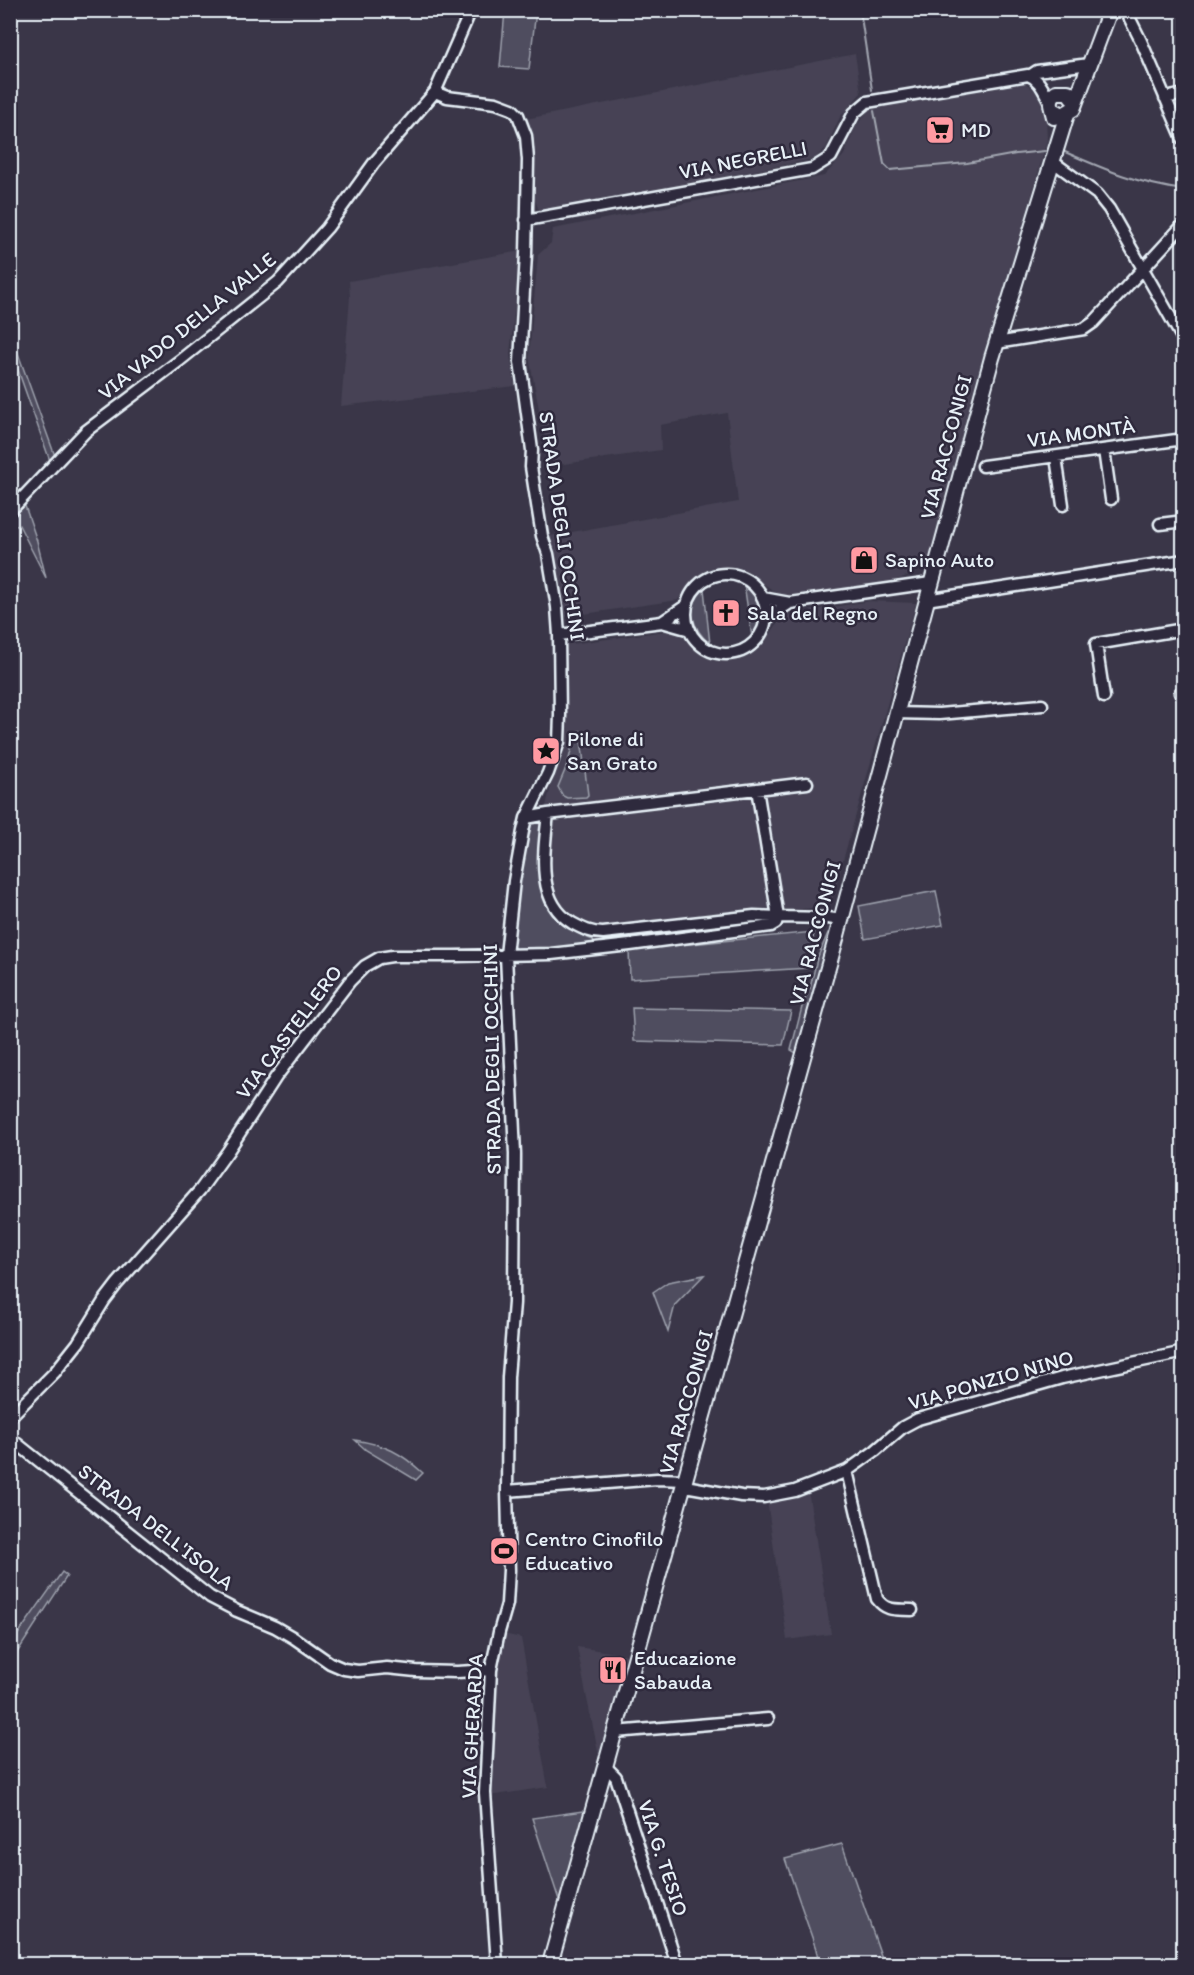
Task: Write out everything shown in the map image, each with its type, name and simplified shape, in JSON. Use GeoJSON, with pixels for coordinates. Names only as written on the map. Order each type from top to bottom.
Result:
{"type":"FeatureCollection","features":[{"type":"Feature","properties":{"kind":"main road"},"geometry":{"type":"LineString","coordinates":[[1088,69],[1073,87],[1053,94],[1052,106],[1059,114],[1067,114],[1073,109],[1075,101],[1088,69],[1110,10]]}},
{"type":"Feature","properties":{"kind":"main road"},"geometry":{"type":"LineString","coordinates":[[1062,90],[1071,94],[1075,101]]}},
{"type":"Feature","properties":{"kind":"main road","name":"VIA RACCONIGI"},"geometry":{"type":"LineString","coordinates":[[1052,106],[1057,146]]}},
{"type":"Feature","properties":{"kind":"main road","name":"VIA RACCONIGI"},"geometry":{"type":"LineString","coordinates":[[550,1965],[841,920],[996,344],[1067,114]]}},
{"type":"Feature","properties":{"kind":"street","name":"VIA VADO DELLA VALLE"},"geometry":{"type":"LineString","coordinates":[[10,511],[86,431],[278,282],[327,228],[374,163],[435,92],[471,10]]}},
{"type":"Feature","properties":{"kind":"street"},"geometry":{"type":"LineString","coordinates":[[1123,10],[1141,41],[1184,141]]}},
{"type":"Feature","properties":{"kind":"street"},"geometry":{"type":"LineString","coordinates":[[1052,106],[1035,79],[1037,71],[1088,69]]}},
{"type":"Feature","properties":{"kind":"street","name":"VIA NEGRELLI"},"geometry":{"type":"LineString","coordinates":[[526,220],[805,171],[831,157],[854,113],[867,102],[1035,79],[1062,90]]}},
{"type":"Feature","properties":{"kind":"street","name":"STRADA DEGLI OCCHINI"},"geometry":{"type":"LineString","coordinates":[[435,92],[447,97],[496,103],[512,109],[518,115],[526,136],[528,160],[526,254],[520,362],[532,450],[531,467],[557,607],[559,635],[559,742],[548,773],[526,818],[514,881],[506,955],[515,1154],[514,1303],[508,1377],[507,1491]]}},
{"type":"Feature","properties":{"kind":"street"},"geometry":{"type":"LineString","coordinates":[[1165,98],[1184,94]]}},
{"type":"Feature","properties":{"kind":"street"},"geometry":{"type":"LineString","coordinates":[[1052,161],[1097,194],[1109,209],[1183,340]]}},
{"type":"Feature","properties":{"kind":"street"},"geometry":{"type":"LineString","coordinates":[[996,344],[1084,329],[1094,322],[1184,224]]}},
{"type":"Feature","properties":{"kind":"street","name":"VIA MONTÀ"},"geometry":{"type":"LineString","coordinates":[[983,466],[1184,439]]}},
{"type":"Feature","properties":{"kind":"street"},"geometry":{"type":"LineString","coordinates":[[1104,450],[1111,499]]}},
{"type":"Feature","properties":{"kind":"street"},"geometry":{"type":"LineString","coordinates":[[1056,456],[1063,505]]}},
{"type":"Feature","properties":{"kind":"street"},"geometry":{"type":"LineString","coordinates":[[1160,524],[1184,521]]}},
{"type":"Feature","properties":{"kind":"street"},"geometry":{"type":"LineString","coordinates":[[927,600],[1184,560]]}},
{"type":"Feature","properties":{"kind":"street"},"geometry":{"type":"LineString","coordinates":[[728,574],[739,576],[758,588],[763,598],[766,619],[763,631],[745,650],[732,654],[707,649],[697,641],[690,630],[687,622],[687,605],[691,595],[706,579],[728,574]]}},
{"type":"Feature","properties":{"kind":"street"},"geometry":{"type":"LineString","coordinates":[[763,598],[790,603],[931,583]]}},
{"type":"Feature","properties":{"kind":"street"},"geometry":{"type":"LineString","coordinates":[[766,619],[790,603]]}},
{"type":"Feature","properties":{"kind":"street"},"geometry":{"type":"LineString","coordinates":[[662,622],[687,605]]}},
{"type":"Feature","properties":{"kind":"street"},"geometry":{"type":"LineString","coordinates":[[559,635],[662,622],[690,630]]}},
{"type":"Feature","properties":{"kind":"street"},"geometry":{"type":"LineString","coordinates":[[1104,697],[1096,644],[1184,629]]}},
{"type":"Feature","properties":{"kind":"street"},"geometry":{"type":"LineString","coordinates":[[896,712],[939,714],[1042,705]]}},
{"type":"Feature","properties":{"kind":"street"},"geometry":{"type":"LineString","coordinates":[[526,818],[807,783]]}},
{"type":"Feature","properties":{"kind":"street"},"geometry":{"type":"LineString","coordinates":[[548,814],[543,858],[547,889],[556,909],[565,918],[592,933],[754,916],[778,917],[757,789]]}},
{"type":"Feature","properties":{"kind":"street","name":"VIA CASTELLERO"},"geometry":{"type":"LineString","coordinates":[[10,1417],[55,1372],[78,1343],[117,1284],[200,1190],[276,1077],[350,981],[365,966],[379,958],[392,956],[551,954],[596,949],[760,928],[776,923],[778,917],[841,920]]}},
{"type":"Feature","properties":{"kind":"street","name":"VIA PONZIO NINO"},"geometry":{"type":"LineString","coordinates":[[685,1483],[732,1495],[768,1497],[795,1491],[847,1471],[909,1423],[928,1415],[1062,1378],[1184,1352]]}},
{"type":"Feature","properties":{"kind":"street","name":"STRADA DELL'ISOLA"},"geometry":{"type":"LineString","coordinates":[[10,1438],[210,1597],[285,1632],[330,1663],[344,1669],[358,1671],[387,1668],[416,1671],[491,1670]]}},
{"type":"Feature","properties":{"kind":"street"},"geometry":{"type":"LineString","coordinates":[[847,1471],[877,1599],[883,1607],[912,1610]]}},
{"type":"Feature","properties":{"kind":"street"},"geometry":{"type":"LineString","coordinates":[[507,1491],[657,1479],[685,1483]]}},
{"type":"Feature","properties":{"kind":"street","name":"VIA GHERARDA"},"geometry":{"type":"LineString","coordinates":[[497,1964],[485,1793],[491,1670],[507,1604],[509,1570],[507,1491]]}},
{"type":"Feature","properties":{"kind":"street"},"geometry":{"type":"LineString","coordinates":[[615,1732],[768,1719]]}},
{"type":"Feature","properties":{"kind":"street","name":"VIA G. TESIO"},"geometry":{"type":"LineString","coordinates":[[606,1767],[616,1777],[677,1965]]}},
{"type":"Feature","properties":{"kind":"shaded area"},"geometry":{"type":"Polygon","coordinates":[[[505,11],[536,11],[529,69],[500,67],[505,11]]]}},
{"type":"Feature","properties":{"kind":"shaded area"},"geometry":{"type":"Polygon","coordinates":[[[855,54],[861,93],[840,117],[826,148],[814,159],[548,212],[539,210],[534,198],[535,158],[526,119],[855,54]]]}},
{"type":"Feature","properties":{"kind":"shaded area"},"geometry":{"type":"Polygon","coordinates":[[[1024,82],[1038,93],[1046,113],[1047,141],[931,559],[916,572],[890,583],[784,598],[748,573],[731,567],[713,570],[694,580],[678,600],[564,617],[550,536],[738,502],[727,413],[660,425],[661,450],[550,466],[529,357],[538,255],[551,243],[553,229],[824,176],[844,155],[856,126],[871,107],[1024,82]]]}},
{"type":"Feature","properties":{"kind":"shaded area"},"geometry":{"type":"Polygon","coordinates":[[[521,251],[510,354],[515,386],[341,406],[350,297],[349,281],[521,251]]]}},
{"type":"Feature","properties":{"kind":"shaded area"},"geometry":{"type":"Polygon","coordinates":[[[11,334],[55,456],[50,461],[11,350],[11,334]]]}},
{"type":"Feature","properties":{"kind":"shaded area"},"geometry":{"type":"Polygon","coordinates":[[[25,506],[46,578],[19,525],[11,527],[11,517],[25,506]]]}},
{"type":"Feature","properties":{"kind":"shaded area"},"geometry":{"type":"Polygon","coordinates":[[[744,584],[757,594],[762,608],[761,623],[752,637],[744,584]]]}},
{"type":"Feature","properties":{"kind":"shaded area"},"geometry":{"type":"Polygon","coordinates":[[[704,589],[710,644],[695,625],[693,618],[694,603],[704,589]]]}},
{"type":"Feature","properties":{"kind":"shaded area"},"geometry":{"type":"Polygon","coordinates":[[[869,601],[916,603],[832,899],[820,907],[787,911],[767,923],[601,942],[568,928],[553,914],[540,886],[537,858],[553,777],[562,753],[565,718],[564,645],[672,630],[689,640],[706,655],[719,659],[740,659],[758,650],[784,615],[869,601]]]}},
{"type":"Feature","properties":{"kind":"shaded area"},"geometry":{"type":"Polygon","coordinates":[[[580,731],[588,795],[567,798],[563,796],[558,787],[568,763],[575,734],[580,731]]]}},
{"type":"Feature","properties":{"kind":"shaded area"},"geometry":{"type":"Polygon","coordinates":[[[543,819],[539,858],[542,892],[548,906],[558,919],[593,940],[594,945],[516,951],[512,944],[525,837],[530,822],[543,819]]]}},
{"type":"Feature","properties":{"kind":"shaded area"},"geometry":{"type":"Polygon","coordinates":[[[936,891],[943,925],[865,939],[859,906],[936,891]]]}},
{"type":"Feature","properties":{"kind":"shaded area"},"geometry":{"type":"Polygon","coordinates":[[[832,931],[801,1043],[796,1053],[791,1050],[803,1003],[810,988],[817,959],[828,933],[832,931]]]}},
{"type":"Feature","properties":{"kind":"shaded area"},"geometry":{"type":"Polygon","coordinates":[[[814,932],[809,968],[630,979],[629,950],[814,932]]]}},
{"type":"Feature","properties":{"kind":"shaded area"},"geometry":{"type":"Polygon","coordinates":[[[632,1008],[791,1011],[783,1045],[634,1041],[632,1008]]]}},
{"type":"Feature","properties":{"kind":"shaded area"},"geometry":{"type":"Polygon","coordinates":[[[704,1275],[675,1305],[668,1332],[653,1292],[668,1282],[704,1275]]]}},
{"type":"Feature","properties":{"kind":"shaded area"},"geometry":{"type":"Polygon","coordinates":[[[355,1440],[392,1450],[423,1473],[416,1480],[366,1450],[355,1440]]]}},
{"type":"Feature","properties":{"kind":"shaded area"},"geometry":{"type":"Polygon","coordinates":[[[808,1490],[831,1634],[787,1640],[767,1500],[808,1490]]]}},
{"type":"Feature","properties":{"kind":"shaded area"},"geometry":{"type":"Polygon","coordinates":[[[62,1572],[67,1576],[11,1662],[11,1644],[62,1572]]]}},
{"type":"Feature","properties":{"kind":"shaded area"},"geometry":{"type":"Polygon","coordinates":[[[504,1634],[521,1638],[548,1787],[489,1796],[495,1671],[504,1634]]]}},
{"type":"Feature","properties":{"kind":"shaded area"},"geometry":{"type":"Polygon","coordinates":[[[577,1647],[629,1655],[600,1760],[587,1699],[577,1647]]]}},
{"type":"Feature","properties":{"kind":"shaded area"},"geometry":{"type":"Polygon","coordinates":[[[583,1811],[588,1814],[563,1902],[559,1900],[532,1818],[583,1811]]]}},
{"type":"Feature","properties":{"kind":"shaded area"},"geometry":{"type":"Polygon","coordinates":[[[842,1844],[884,1964],[819,1964],[785,1859],[842,1844]]]}},
{"type":"Feature","properties":{"kind":"waterway"},"geometry":{"type":"LineString","coordinates":[[860,10],[872,90]]}},
{"type":"Feature","properties":{"kind":"waterway"},"geometry":{"type":"LineString","coordinates":[[874,111],[884,164],[890,170],[967,163],[1045,151]]}},
{"type":"Feature","properties":{"kind":"waterway"},"geometry":{"type":"LineString","coordinates":[[1065,152],[1123,175],[1152,184],[1184,190]]}},
{"type":"Feature","properties":{"kind":"place","name":"MD"},"geometry":{"type":"Point","coordinates":[940,130]}},
{"type":"Feature","properties":{"kind":"place","name":"Sapino Auto"},"geometry":{"type":"Point","coordinates":[864,560]}},
{"type":"Feature","properties":{"kind":"place","name":"Sala del Regno"},"geometry":{"type":"Point","coordinates":[726,613]}},
{"type":"Feature","properties":{"kind":"place","name":"Pilone di San Grato"},"geometry":{"type":"Point","coordinates":[546,751]}},
{"type":"Feature","properties":{"kind":"place","name":"Centro Cinofilo Educativo"},"geometry":{"type":"Point","coordinates":[504,1551]}},
{"type":"Feature","properties":{"kind":"place","name":"Educazione Sabauda"},"geometry":{"type":"Point","coordinates":[613,1670]}}]}
